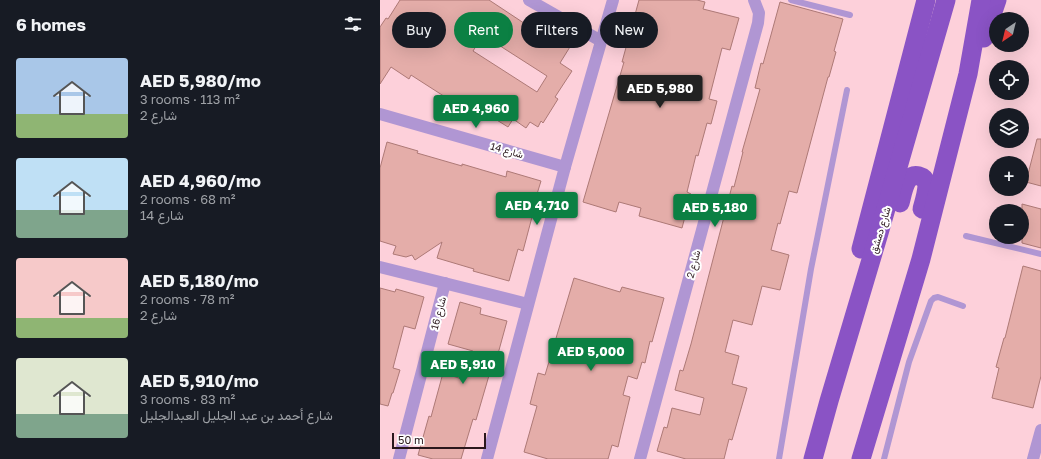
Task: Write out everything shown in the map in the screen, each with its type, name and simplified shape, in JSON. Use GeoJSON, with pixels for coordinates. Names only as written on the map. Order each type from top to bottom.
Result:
{"type":"FeatureCollection","features":[{"type":"Feature","properties":{"kind":"main road"},"geometry":{"type":"LineString","coordinates":[[856,307],[853,290],[855,276],[926,0]]}},
{"type":"Feature","properties":{"kind":"main road","name":"شارع دمشق"},"geometry":{"type":"LineString","coordinates":[[813,459],[828,401],[879,233],[946,0]]}},
{"type":"Feature","properties":{"kind":"main road"},"geometry":{"type":"LineString","coordinates":[[862,459],[921,259],[968,74],[981,0]]}},
{"type":"Feature","properties":{"kind":"main road"},"geometry":{"type":"LineString","coordinates":[[968,74],[980,48],[997,0]]}},
{"type":"Feature","properties":{"kind":"main road"},"geometry":{"type":"LineString","coordinates":[[824,459],[845,384],[906,183],[909,178],[915,175],[922,177],[927,186],[918,231],[918,247],[921,259]]}},
{"type":"Feature","properties":{"kind":"street"},"geometry":{"type":"LineString","coordinates":[[529,0],[600,40]]}},
{"type":"Feature","properties":{"kind":"street"},"geometry":{"type":"LineString","coordinates":[[609,12],[613,0]]}},
{"type":"Feature","properties":{"kind":"street","name":"شارع 2"},"geometry":{"type":"LineString","coordinates":[[640,459],[758,23],[759,14],[754,0]]}},
{"type":"Feature","properties":{"kind":"street"},"geometry":{"type":"LineString","coordinates":[[487,459],[565,167],[600,44]]}},
{"type":"Feature","properties":{"kind":"street","name":"شارع 14"},"geometry":{"type":"LineString","coordinates":[[380,114],[565,167]]}},
{"type":"Feature","properties":{"kind":"street","name":"شارع 16"},"geometry":{"type":"LineString","coordinates":[[380,267],[528,304]]}},
{"type":"Feature","properties":{"kind":"street","name":"شارع 16"},"geometry":{"type":"LineString","coordinates":[[399,459],[445,283]]}},
{"type":"Feature","properties":{"kind":"street"},"geometry":{"type":"LineString","coordinates":[[1033,459],[1041,430]]}},
{"type":"Feature","properties":{"kind":"lane"},"geometry":{"type":"LineString","coordinates":[[791,0],[850,15]]}},
{"type":"Feature","properties":{"kind":"lane"},"geometry":{"type":"LineString","coordinates":[[779,459],[811,269],[847,90]]}},
{"type":"Feature","properties":{"kind":"lane"},"geometry":{"type":"LineString","coordinates":[[966,236],[1041,254]]}},
{"type":"Feature","properties":{"kind":"lane"},"geometry":{"type":"LineString","coordinates":[[884,459],[909,362],[931,301],[938,297],[963,306]]}},
{"type":"Feature","properties":{"kind":"building"},"geometry":{"type":"Polygon","coordinates":[[[400,0],[489,0],[507,12],[454,12],[454,48],[475,48],[473,51],[537,92],[547,76],[503,48],[513,48],[513,16],[521,21],[521,48],[569,48],[560,63],[572,71],[555,97],[558,99],[543,123],[541,121],[538,127],[530,122],[526,128],[513,119],[508,127],[492,117],[490,119],[456,97],[453,102],[411,75],[409,79],[391,67],[380,84],[380,27],[386,18],[388,19],[392,13],[392,48],[446,48],[446,12],[392,12],[400,0]]]}},
{"type":"Feature","properties":{"kind":"building"},"geometry":{"type":"Polygon","coordinates":[[[639,0],[697,0],[705,2],[703,9],[739,18],[730,50],[722,48],[709,99],[717,101],[711,124],[707,123],[698,156],[696,155],[687,192],[691,194],[682,228],[639,216],[641,208],[619,202],[616,212],[583,202],[624,62],[622,62],[626,48],[658,48],[658,12],[636,12],[639,0]]]}},
{"type":"Feature","properties":{"kind":"building"},"geometry":{"type":"Polygon","coordinates":[[[780,2],[843,19],[834,51],[836,52],[797,193],[789,191],[771,250],[789,255],[780,290],[762,286],[752,325],[733,320],[725,352],[739,356],[732,384],[747,388],[732,440],[729,439],[724,459],[686,459],[657,451],[664,427],[667,428],[672,408],[700,415],[704,398],[675,390],[680,370],[683,371],[691,344],[732,186],[734,187],[742,152],[760,89],[755,88],[761,63],[763,64],[780,2]]]}},
{"type":"Feature","properties":{"kind":"building"},"geometry":{"type":"Polygon","coordinates":[[[1037,139],[1041,139],[1041,186],[1029,183],[1029,170],[1037,139]]]}},
{"type":"Feature","properties":{"kind":"building"},"geometry":{"type":"Polygon","coordinates":[[[387,142],[418,151],[417,153],[462,166],[462,164],[506,177],[507,171],[541,181],[537,194],[534,194],[528,216],[532,217],[523,251],[518,249],[509,281],[473,271],[474,269],[437,258],[442,242],[415,260],[412,255],[406,257],[393,254],[396,246],[380,241],[380,168],[387,142]]]}},
{"type":"Feature","properties":{"kind":"building"},"geometry":{"type":"Polygon","coordinates":[[[1029,206],[1041,209],[1041,248],[1026,244],[1029,244],[1029,206]]]}},
{"type":"Feature","properties":{"kind":"building"},"geometry":{"type":"Polygon","coordinates":[[[1023,266],[1041,271],[1041,376],[1033,408],[992,398],[999,368],[996,367],[1005,338],[1023,266]]]}},
{"type":"Feature","properties":{"kind":"building"},"geometry":{"type":"Polygon","coordinates":[[[574,278],[620,292],[622,287],[664,298],[652,342],[650,341],[645,363],[642,362],[637,379],[628,376],[623,395],[630,397],[618,447],[612,445],[608,459],[548,459],[524,452],[537,406],[530,404],[538,373],[545,375],[574,278]]]}},
{"type":"Feature","properties":{"kind":"building"},"geometry":{"type":"Polygon","coordinates":[[[380,288],[395,292],[396,289],[424,297],[415,329],[404,326],[393,368],[400,370],[388,406],[380,404],[380,288]]]}},
{"type":"Feature","properties":{"kind":"building"},"geometry":{"type":"Polygon","coordinates":[[[460,302],[481,308],[480,314],[507,321],[493,372],[490,372],[476,420],[473,419],[461,459],[433,459],[418,455],[429,416],[431,417],[443,373],[465,380],[473,351],[448,344],[460,302]]]}}]}
